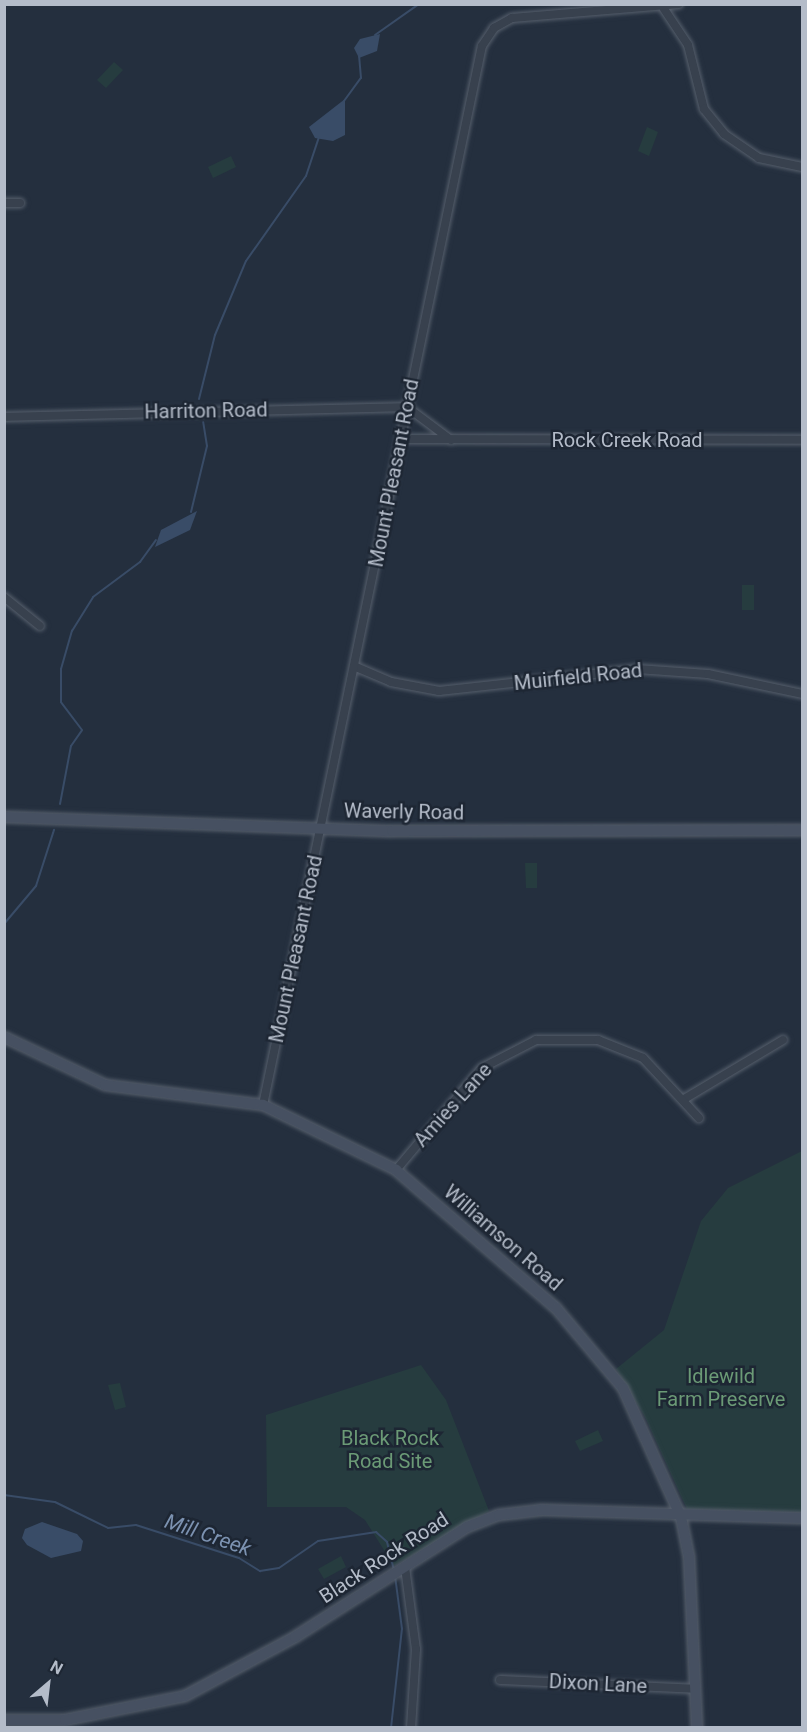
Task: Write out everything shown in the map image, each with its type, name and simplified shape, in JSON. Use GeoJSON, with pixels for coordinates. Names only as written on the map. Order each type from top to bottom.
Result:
{"type":"FeatureCollection","features":[{"type":"Feature","properties":{"kind":"street","name":"Mount Pleasant Road"},"geometry":{"type":"LineString","coordinates":[[263,1105],[356,667],[406,407],[487,36],[503,21],[522,16],[664,9],[678,4]]}},
{"type":"Feature","properties":{"kind":"street"},"geometry":{"type":"LineString","coordinates":[[664,9],[688,45],[704,109],[724,134],[759,158],[802,167]]}},
{"type":"Feature","properties":{"kind":"street"},"geometry":{"type":"LineString","coordinates":[[4,203],[20,203]]}},
{"type":"Feature","properties":{"kind":"street"},"geometry":{"type":"LineString","coordinates":[[406,407],[451,440]]}},
{"type":"Feature","properties":{"kind":"street","name":"Harriton Road"},"geometry":{"type":"LineString","coordinates":[[4,417],[406,407]]}},
{"type":"Feature","properties":{"kind":"street","name":"Rock Creek Road"},"geometry":{"type":"LineString","coordinates":[[400,439],[802,440]]}},
{"type":"Feature","properties":{"kind":"street"},"geometry":{"type":"LineString","coordinates":[[4,597],[40,626]]}},
{"type":"Feature","properties":{"kind":"street","name":"Muirfield Road"},"geometry":{"type":"LineString","coordinates":[[356,667],[391,682],[439,692],[637,669],[708,674],[802,694]]}},
{"type":"Feature","properties":{"kind":"street","name":"Waverly Road"},"geometry":{"type":"LineString","coordinates":[[4,817],[321,828],[802,830]]}},
{"type":"Feature","properties":{"kind":"street","name":"Williamson Road"},"geometry":{"type":"LineString","coordinates":[[4,1037],[105,1085],[263,1105],[396,1170],[556,1308],[623,1388],[681,1517],[690,1557],[697,1728]]}},
{"type":"Feature","properties":{"kind":"street","name":"Amies Lane"},"geometry":{"type":"LineString","coordinates":[[396,1170],[482,1068],[536,1040],[598,1040],[643,1058],[686,1098],[699,1118]]}},
{"type":"Feature","properties":{"kind":"street"},"geometry":{"type":"LineString","coordinates":[[686,1098],[783,1040]]}},
{"type":"Feature","properties":{"kind":"street","name":"Black Rock Road"},"geometry":{"type":"LineString","coordinates":[[4,1720],[65,1720],[185,1696],[398,1571],[467,1527],[513,1512],[802,1518]]}},
{"type":"Feature","properties":{"kind":"street"},"geometry":{"type":"LineString","coordinates":[[398,1571],[416,1649],[411,1728]]}},
{"type":"Feature","properties":{"kind":"street","name":"Dixon Lane"},"geometry":{"type":"LineString","coordinates":[[500,1680],[696,1689]]}},
{"type":"Feature","properties":{"kind":"green space"},"geometry":{"type":"Polygon","coordinates":[[[114,62],[123,70],[106,88],[97,80],[114,62]]]}},
{"type":"Feature","properties":{"kind":"green space"},"geometry":{"type":"Polygon","coordinates":[[[647,127],[658,132],[649,156],[638,151],[647,127]]]}},
{"type":"Feature","properties":{"kind":"green space"},"geometry":{"type":"Polygon","coordinates":[[[231,156],[236,167],[213,178],[208,167],[231,156]]]}},
{"type":"Feature","properties":{"kind":"green space"},"geometry":{"type":"Polygon","coordinates":[[[742,585],[754,585],[754,610],[742,610],[742,585]]]}},
{"type":"Feature","properties":{"kind":"green space"},"geometry":{"type":"Polygon","coordinates":[[[525,863],[537,863],[537,888],[526,888],[525,863]]]}},
{"type":"Feature","properties":{"kind":"green space","name":"Idlewild Farm Preserve"},"geometry":{"type":"Polygon","coordinates":[[[802,1151],[802,1512],[687,1509],[645,1417],[616,1369],[664,1330],[701,1221],[728,1188],[802,1151]]]}},
{"type":"Feature","properties":{"kind":"green space","name":"Black Rock Road Site"},"geometry":{"type":"Polygon","coordinates":[[[421,1365],[446,1400],[489,1511],[394,1566],[365,1520],[346,1507],[267,1507],[266,1415],[421,1365]]]}},
{"type":"Feature","properties":{"kind":"green space"},"geometry":{"type":"Polygon","coordinates":[[[120,1383],[126,1407],[115,1410],[108,1385],[120,1383]]]}},
{"type":"Feature","properties":{"kind":"green space"},"geometry":{"type":"Polygon","coordinates":[[[598,1430],[603,1441],[580,1451],[575,1441],[598,1430]]]}},
{"type":"Feature","properties":{"kind":"green space"},"geometry":{"type":"Polygon","coordinates":[[[341,1556],[346,1567],[324,1579],[318,1569],[341,1556]]]}},
{"type":"Feature","properties":{"kind":"water"},"geometry":{"type":"Polygon","coordinates":[[[380,34],[377,51],[359,58],[354,48],[360,39],[380,34]]]}},
{"type":"Feature","properties":{"kind":"water"},"geometry":{"type":"Polygon","coordinates":[[[345,99],[345,135],[333,141],[315,138],[309,127],[345,99]]]}},
{"type":"Feature","properties":{"kind":"water"},"geometry":{"type":"Polygon","coordinates":[[[197,511],[190,530],[155,547],[161,530],[197,511]]]}},
{"type":"Feature","properties":{"kind":"water"},"geometry":{"type":"Polygon","coordinates":[[[42,1522],[77,1534],[83,1541],[81,1551],[51,1558],[27,1545],[22,1538],[25,1529],[42,1522]]]}},
{"type":"Feature","properties":{"kind":"waterway"},"geometry":{"type":"LineString","coordinates":[[375,35],[419,4]]}},
{"type":"Feature","properties":{"kind":"waterway"},"geometry":{"type":"LineString","coordinates":[[344,101],[361,78],[359,55]]}},
{"type":"Feature","properties":{"kind":"waterway"},"geometry":{"type":"LineString","coordinates":[[199,399],[215,335],[246,261],[306,176],[319,137]]}},
{"type":"Feature","properties":{"kind":"waterway"},"geometry":{"type":"LineString","coordinates":[[191,512],[207,446],[203,422]]}},
{"type":"Feature","properties":{"kind":"waterway"},"geometry":{"type":"LineString","coordinates":[[60,804],[71,746],[82,730],[61,702],[61,669],[72,631],[93,597],[140,562],[156,540]]}},
{"type":"Feature","properties":{"kind":"waterway"},"geometry":{"type":"LineString","coordinates":[[4,924],[36,886],[54,830]]}},
{"type":"Feature","properties":{"kind":"waterway","name":"Mill Creek"},"geometry":{"type":"LineString","coordinates":[[4,1495],[55,1502],[108,1528],[136,1525],[239,1558],[260,1571],[279,1568],[318,1541],[376,1532],[387,1542],[394,1570]]}},
{"type":"Feature","properties":{"kind":"waterway","name":"Mill Creek"},"geometry":{"type":"LineString","coordinates":[[391,1728],[402,1629],[395,1576]]}}]}
